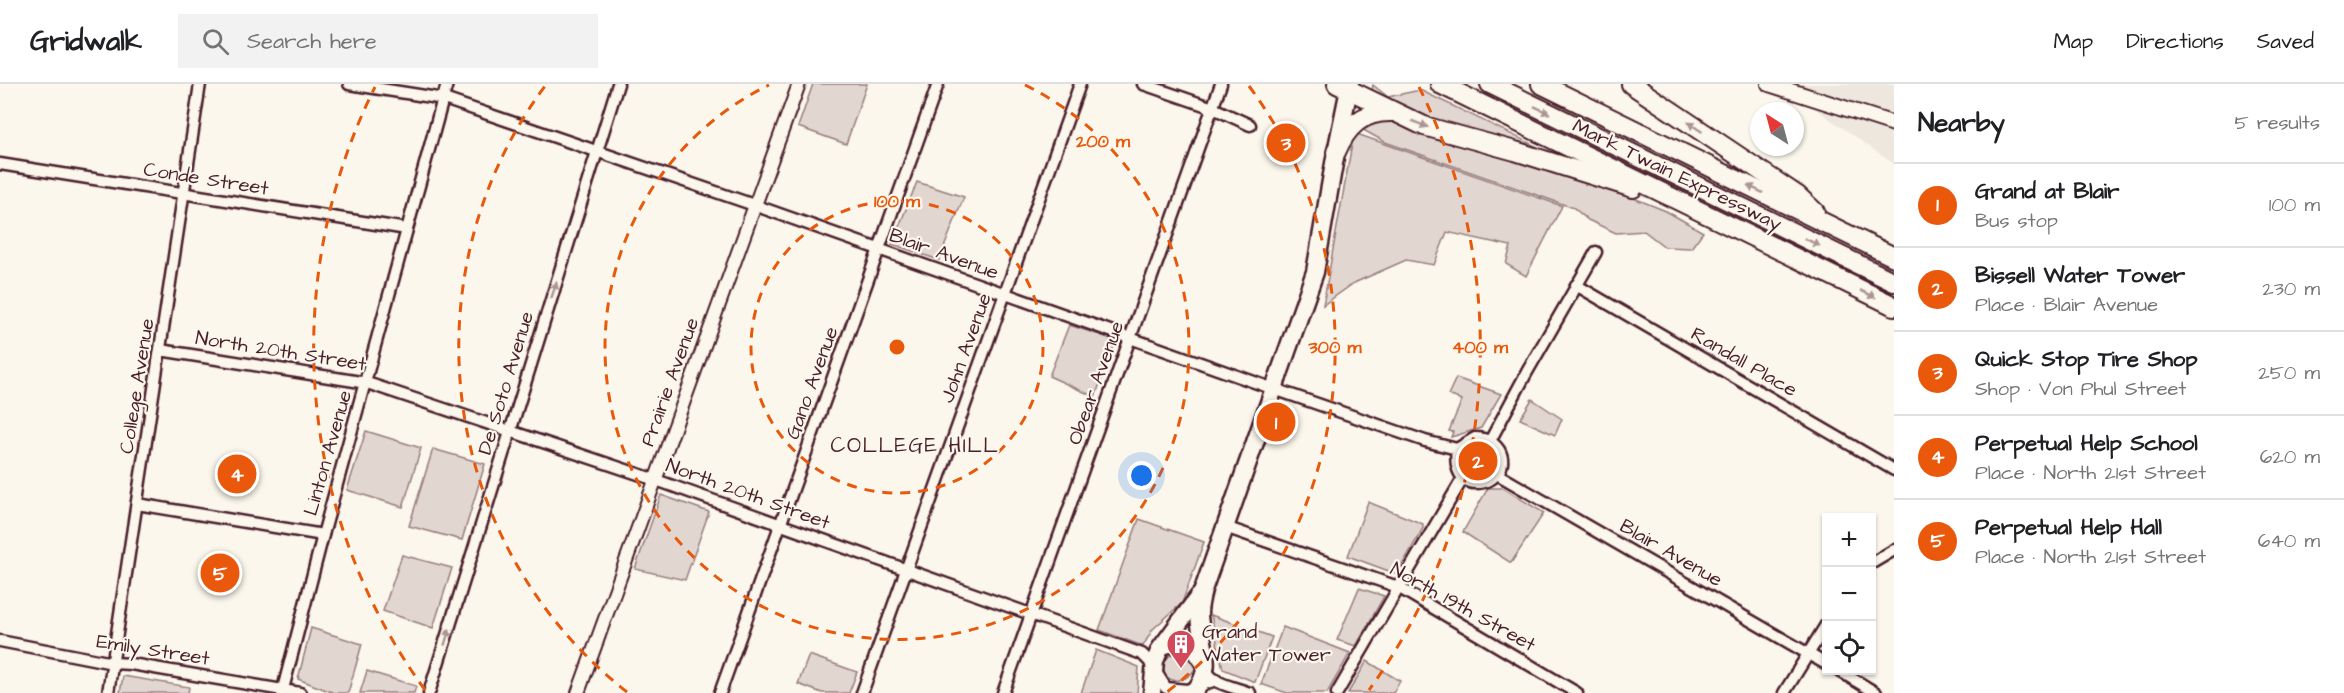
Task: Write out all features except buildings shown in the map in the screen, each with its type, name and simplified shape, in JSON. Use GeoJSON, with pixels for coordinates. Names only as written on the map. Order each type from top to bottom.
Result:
{"type":"FeatureCollection","features":[{"type":"Feature","properties":{"kind":"highway","name":"Mark Twain Expressway"},"geometry":{"type":"LineString","coordinates":[[1440,84],[1894,306]]}},
{"type":"Feature","properties":{"kind":"highway"},"geometry":{"type":"LineString","coordinates":[[1490,84],[1894,282]]}},
{"type":"Feature","properties":{"kind":"highway","name":"Mark Twain Expressway"},"geometry":{"type":"LineString","coordinates":[[1541,84],[1894,257]]}},
{"type":"Feature","properties":{"kind":"highway"},"geometry":{"type":"LineString","coordinates":[[1631,84],[1798,196],[1827,224]]}},
{"type":"Feature","properties":{"kind":"highway"},"geometry":{"type":"LineString","coordinates":[[1345,86],[1392,112],[1439,131],[1684,203]]}},
{"type":"Feature","properties":{"kind":"highway"},"geometry":{"type":"LineString","coordinates":[[1336,152],[1349,129],[1358,119],[1370,114],[1392,112]]}},
{"type":"Feature","properties":{"kind":"main road"},"geometry":{"type":"LineString","coordinates":[[1769,84],[1894,124]]}},
{"type":"Feature","properties":{"kind":"main road"},"geometry":{"type":"LineString","coordinates":[[1196,690],[1211,675],[1199,616],[1203,590],[1315,272],[1345,86]]}},
{"type":"Feature","properties":{"kind":"main road"},"geometry":{"type":"LineString","coordinates":[[1152,693],[1154,669],[1160,650],[1203,590]]}},
{"type":"Feature","properties":{"kind":"street","name":"College Avenue"},"geometry":{"type":"LineString","coordinates":[[108,693],[201,84]]}},
{"type":"Feature","properties":{"kind":"street","name":"Blair Avenue"},"geometry":{"type":"LineString","coordinates":[[349,84],[444,99],[754,205],[1274,389],[1425,441],[1457,449]]}},
{"type":"Feature","properties":{"kind":"street","name":"Linton Avenue"},"geometry":{"type":"LineString","coordinates":[[283,691],[323,536],[367,383],[447,84]]}},
{"type":"Feature","properties":{"kind":"street","name":"De Soto Avenue"},"geometry":{"type":"LineString","coordinates":[[429,693],[618,84]]}},
{"type":"Feature","properties":{"kind":"street","name":"Prairie Avenue"},"geometry":{"type":"LineString","coordinates":[[578,693],[799,84]]}},
{"type":"Feature","properties":{"kind":"street","name":"Gano Avenue"},"geometry":{"type":"LineString","coordinates":[[720,693],[938,84]]}},
{"type":"Feature","properties":{"kind":"street","name":"John Avenue"},"geometry":{"type":"LineString","coordinates":[[862,693],[1080,84]]}},
{"type":"Feature","properties":{"kind":"street"},"geometry":{"type":"LineString","coordinates":[[1143,84],[1213,108],[1250,124]]}},
{"type":"Feature","properties":{"kind":"street","name":"Obear Avenue"},"geometry":{"type":"LineString","coordinates":[[1003,693],[1221,84]]}},
{"type":"Feature","properties":{"kind":"street","name":"Conde Street"},"geometry":{"type":"LineString","coordinates":[[0,164],[407,229]]}},
{"type":"Feature","properties":{"kind":"street"},"geometry":{"type":"LineString","coordinates":[[1490,441],[1596,252]]}},
{"type":"Feature","properties":{"kind":"street","name":"Randall Place"},"geometry":{"type":"LineString","coordinates":[[1576,285],[1894,470]]}},
{"type":"Feature","properties":{"kind":"street","name":"North 20th Street"},"geometry":{"type":"LineString","coordinates":[[160,350],[367,383],[656,480],[1142,654]]}},
{"type":"Feature","properties":{"kind":"street"},"geometry":{"type":"LineString","coordinates":[[1475,438],[1490,441],[1501,456],[1497,474],[1493,479],[1481,484],[1475,484],[1463,478],[1456,466],[1457,449],[1475,438]]}},
{"type":"Feature","properties":{"kind":"street","name":"Blair Avenue"},"geometry":{"type":"LineString","coordinates":[[1497,474],[1822,661]]}},
{"type":"Feature","properties":{"kind":"street"},"geometry":{"type":"LineString","coordinates":[[1337,693],[1463,478]]}},
{"type":"Feature","properties":{"kind":"street"},"geometry":{"type":"LineString","coordinates":[[137,504],[323,536]]}},
{"type":"Feature","properties":{"kind":"street","name":"North 19th Street"},"geometry":{"type":"LineString","coordinates":[[1225,527],[1398,587],[1577,693]]}},
{"type":"Feature","properties":{"kind":"street"},"geometry":{"type":"LineString","coordinates":[[1876,561],[1894,550]]}},
{"type":"Feature","properties":{"kind":"street"},"geometry":{"type":"LineString","coordinates":[[1784,693],[1822,632]]}},
{"type":"Feature","properties":{"kind":"street","name":"Emily Street"},"geometry":{"type":"LineString","coordinates":[[0,641],[113,663],[132,664],[300,693]]}},
{"type":"Feature","properties":{"kind":"street"},"geometry":{"type":"LineString","coordinates":[[1196,690],[1179,691],[1166,688],[1142,654],[1174,645],[1187,648],[1194,653],[1211,675],[1250,693]]}},
{"type":"Feature","properties":{"kind":"street"},"geometry":{"type":"LineString","coordinates":[[1846,675],[1876,693]]}},
{"type":"Feature","properties":{"kind":"shaded area"},"geometry":{"type":"Polygon","coordinates":[[[813,84],[867,84],[846,144],[798,127],[813,84]]]}},
{"type":"Feature","properties":{"kind":"shaded area"},"geometry":{"type":"Polygon","coordinates":[[[1780,84],[1894,84],[1894,164],[1780,84]]]}},
{"type":"Feature","properties":{"kind":"shaded area"},"geometry":{"type":"Polygon","coordinates":[[[1373,85],[1388,97],[1420,90],[1579,167],[1438,125],[1372,91],[1373,85]]]}},
{"type":"Feature","properties":{"kind":"shaded area"},"geometry":{"type":"Polygon","coordinates":[[[1392,118],[1616,191],[1666,211],[1703,232],[1691,248],[1665,247],[1644,231],[1616,233],[1588,220],[1574,208],[1385,142],[1358,127],[1392,118]]]}},
{"type":"Feature","properties":{"kind":"shaded area"},"geometry":{"type":"Polygon","coordinates":[[[1354,133],[1562,206],[1526,276],[1506,264],[1511,246],[1447,232],[1434,265],[1406,260],[1354,283],[1323,305],[1354,133]]]}},
{"type":"Feature","properties":{"kind":"shaded area"},"geometry":{"type":"Polygon","coordinates":[[[917,182],[964,197],[939,260],[892,244],[917,182]]]}},
{"type":"Feature","properties":{"kind":"shaded area"},"geometry":{"type":"Polygon","coordinates":[[[1069,325],[1112,339],[1110,343],[1114,346],[1095,397],[1049,376],[1069,325]]]}},
{"type":"Feature","properties":{"kind":"shaded area"},"geometry":{"type":"Polygon","coordinates":[[[1456,378],[1501,394],[1481,428],[1451,437],[1453,432],[1449,431],[1462,400],[1448,395],[1456,378]]]}},
{"type":"Feature","properties":{"kind":"shaded area"},"geometry":{"type":"Polygon","coordinates":[[[1532,399],[1562,419],[1555,435],[1520,419],[1532,399]]]}},
{"type":"Feature","properties":{"kind":"shaded area"},"geometry":{"type":"Polygon","coordinates":[[[366,431],[421,448],[403,507],[347,490],[366,431]]]}},
{"type":"Feature","properties":{"kind":"shaded area"},"geometry":{"type":"Polygon","coordinates":[[[1482,447],[1480,453],[1475,452],[1470,463],[1479,469],[1485,459],[1483,457],[1486,450],[1491,464],[1485,473],[1473,474],[1465,466],[1464,458],[1468,451],[1482,447]]]}},
{"type":"Feature","properties":{"kind":"shaded area"},"geometry":{"type":"Polygon","coordinates":[[[433,449],[485,464],[462,540],[409,526],[433,449]]]}},
{"type":"Feature","properties":{"kind":"shaded area"},"geometry":{"type":"Polygon","coordinates":[[[1488,488],[1503,488],[1544,513],[1511,563],[1463,532],[1488,488]]]}},
{"type":"Feature","properties":{"kind":"shaded area"},"geometry":{"type":"Polygon","coordinates":[[[661,495],[709,512],[685,580],[635,569],[661,495]]]}},
{"type":"Feature","properties":{"kind":"shaded area"},"geometry":{"type":"Polygon","coordinates":[[[1368,502],[1423,524],[1423,528],[1397,574],[1348,556],[1368,502]]]}},
{"type":"Feature","properties":{"kind":"shaded area"},"geometry":{"type":"Polygon","coordinates":[[[1139,519],[1204,542],[1182,603],[1153,629],[1143,646],[1099,630],[1139,519]]]}},
{"type":"Feature","properties":{"kind":"shaded area"},"geometry":{"type":"Polygon","coordinates":[[[402,555],[452,568],[433,628],[383,611],[402,555]]]}},
{"type":"Feature","properties":{"kind":"shaded area"},"geometry":{"type":"Polygon","coordinates":[[[1359,588],[1384,596],[1356,646],[1337,640],[1359,588]]]}},
{"type":"Feature","properties":{"kind":"shaded area"},"geometry":{"type":"Polygon","coordinates":[[[1211,615],[1272,637],[1255,682],[1223,669],[1211,615]]]}},
{"type":"Feature","properties":{"kind":"shaded area"},"geometry":{"type":"Polygon","coordinates":[[[1283,627],[1350,653],[1327,693],[1287,693],[1261,684],[1283,627]]]}},
{"type":"Feature","properties":{"kind":"shaded area"},"geometry":{"type":"Polygon","coordinates":[[[311,628],[362,644],[348,693],[334,693],[298,679],[311,628]]]}},
{"type":"Feature","properties":{"kind":"shaded area"},"geometry":{"type":"Polygon","coordinates":[[[1096,650],[1139,667],[1137,693],[1081,693],[1096,650]]]}},
{"type":"Feature","properties":{"kind":"shaded area"},"geometry":{"type":"Polygon","coordinates":[[[1181,651],[1191,655],[1196,661],[1195,667],[1186,678],[1171,680],[1163,671],[1164,663],[1169,656],[1181,651]]]}},
{"type":"Feature","properties":{"kind":"shaded area"},"geometry":{"type":"Polygon","coordinates":[[[809,655],[857,672],[849,693],[822,693],[798,684],[809,655]]]}},
{"type":"Feature","properties":{"kind":"shaded area"},"geometry":{"type":"Polygon","coordinates":[[[1367,661],[1400,681],[1393,693],[1348,693],[1367,661]]]}},
{"type":"Feature","properties":{"kind":"shaded area"},"geometry":{"type":"Polygon","coordinates":[[[367,671],[416,686],[414,693],[360,693],[367,671]]]}},
{"type":"Feature","properties":{"kind":"shaded area"},"geometry":{"type":"Polygon","coordinates":[[[123,676],[189,687],[188,693],[120,693],[123,676]]]}},
{"type":"Feature","properties":{"kind":"place","name":"Quick Stop Tire Shop"},"geometry":{"type":"Point","coordinates":[1286,143]}},
{"type":"Feature","properties":{"kind":"place","name":"Grand at Blair"},"geometry":{"type":"Point","coordinates":[1276,422]}},
{"type":"Feature","properties":{"kind":"place","name":"Bissell Water Tower"},"geometry":{"type":"Point","coordinates":[1478,461]}},
{"type":"Feature","properties":{"kind":"place","name":"Perpetual Help School"},"geometry":{"type":"Point","coordinates":[237,474]}},
{"type":"Feature","properties":{"kind":"place","name":"Perpetual Help Hall"},"geometry":{"type":"Point","coordinates":[220,573]}},
{"type":"Feature","properties":{"kind":"place","name":"Grand Water Tower"},"geometry":{"type":"Point","coordinates":[1181,670]}},
{"type":"Feature","properties":{"kind":"district","name":"COLLEGE HILL"},"geometry":{"type":"Point","coordinates":[915,445]}}]}
